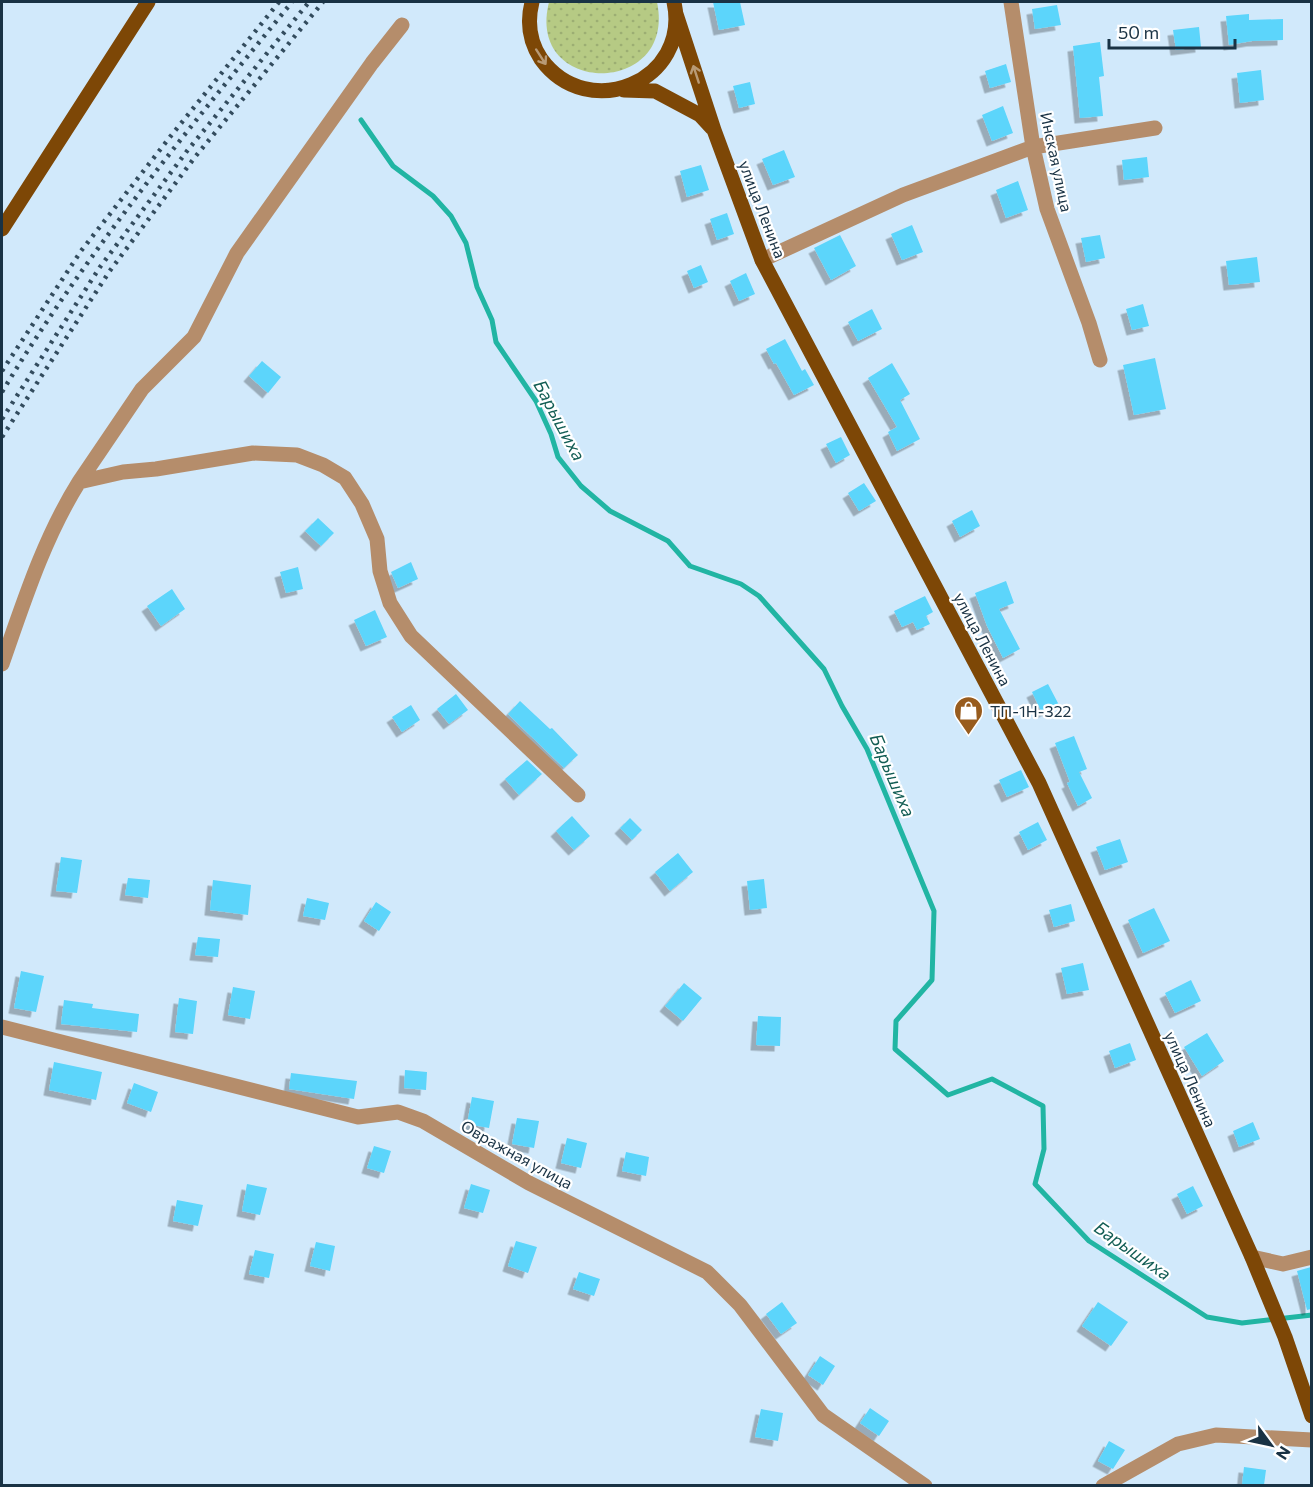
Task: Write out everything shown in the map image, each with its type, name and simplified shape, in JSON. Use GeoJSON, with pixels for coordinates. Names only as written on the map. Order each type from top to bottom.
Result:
{"type":"FeatureCollection","features":[{"type":"Feature","properties":{"kind":"main road"},"geometry":{"type":"LineString","coordinates":[[2,229],[148,2]]}},
{"type":"Feature","properties":{"kind":"main road"},"geometry":{"type":"LineString","coordinates":[[527,6],[529,29],[536,51],[550,70],[568,84],[593,91],[655,91],[700,115],[714,130]]}},
{"type":"Feature","properties":{"kind":"main road"},"geometry":{"type":"LineString","coordinates":[[618,90],[642,80],[661,62],[673,40],[675,8]]}},
{"type":"Feature","properties":{"kind":"main road","name":"улица Ленина"},"geometry":{"type":"LineString","coordinates":[[675,8],[714,130],[762,260],[1039,783],[1252,1257],[1285,1337],[1311,1416]]}},
{"type":"Feature","properties":{"kind":"street","name":"Инская улица"},"geometry":{"type":"LineString","coordinates":[[1011,2],[1033,147],[1047,209],[1089,323],[1100,360]]}},
{"type":"Feature","properties":{"kind":"street"},"geometry":{"type":"LineString","coordinates":[[2,664],[44,546],[61,511],[79,482],[142,389],[194,337],[237,253],[372,63],[402,26]]}},
{"type":"Feature","properties":{"kind":"street"},"geometry":{"type":"LineString","coordinates":[[762,260],[903,195],[1033,147],[1155,128]]}},
{"type":"Feature","properties":{"kind":"street"},"geometry":{"type":"LineString","coordinates":[[79,482],[123,472],[156,469],[253,453],[297,455],[323,465],[345,478],[362,504],[377,539],[380,571],[390,603],[411,636],[578,795]]}},
{"type":"Feature","properties":{"kind":"street","name":"Овражная улица"},"geometry":{"type":"LineString","coordinates":[[2,1027],[358,1117],[398,1112],[423,1121],[529,1184],[707,1272],[740,1305],[823,1415],[925,1485]]}},
{"type":"Feature","properties":{"kind":"street"},"geometry":{"type":"LineString","coordinates":[[1252,1257],[1283,1264],[1311,1257]]}},
{"type":"Feature","properties":{"kind":"street"},"geometry":{"type":"LineString","coordinates":[[1103,1485],[1178,1444],[1206,1437],[1311,1440]]}},
{"type":"Feature","properties":{"kind":"green space"},"geometry":{"type":"Polygon","coordinates":[[[549,2],[657,2],[657,33],[645,55],[625,69],[602,73],[578,69],[559,55],[548,33],[549,2]]]}},
{"type":"Feature","properties":{"kind":"building"},"geometry":{"type":"Polygon","coordinates":[[[713,2],[740,2],[745,25],[719,30],[713,2]]]}},
{"type":"Feature","properties":{"kind":"building"},"geometry":{"type":"Polygon","coordinates":[[[1057,5],[1061,25],[1035,29],[1032,9],[1057,5]]]}},
{"type":"Feature","properties":{"kind":"building"},"geometry":{"type":"Polygon","coordinates":[[[1249,14],[1249,20],[1283,19],[1283,40],[1252,41],[1229,45],[1226,16],[1249,14]]]}},
{"type":"Feature","properties":{"kind":"building"},"geometry":{"type":"Polygon","coordinates":[[[1199,27],[1201,47],[1176,50],[1173,30],[1199,27]]]}},
{"type":"Feature","properties":{"kind":"building"},"geometry":{"type":"Polygon","coordinates":[[[1100,42],[1104,76],[1099,77],[1103,116],[1080,118],[1073,46],[1100,42]]]}},
{"type":"Feature","properties":{"kind":"building"},"geometry":{"type":"Polygon","coordinates":[[[1006,64],[1011,82],[990,88],[985,71],[1006,64]]]}},
{"type":"Feature","properties":{"kind":"building"},"geometry":{"type":"Polygon","coordinates":[[[1261,70],[1264,100],[1240,103],[1237,73],[1261,70]]]}},
{"type":"Feature","properties":{"kind":"building"},"geometry":{"type":"Polygon","coordinates":[[[750,82],[755,104],[739,108],[733,86],[750,82]]]}},
{"type":"Feature","properties":{"kind":"building"},"geometry":{"type":"Polygon","coordinates":[[[1003,106],[1013,133],[992,141],[982,115],[1003,106]]]}},
{"type":"Feature","properties":{"kind":"building"},"geometry":{"type":"Polygon","coordinates":[[[784,150],[795,177],[773,185],[762,159],[784,150]]]}},
{"type":"Feature","properties":{"kind":"building"},"geometry":{"type":"Polygon","coordinates":[[[1147,157],[1149,177],[1124,180],[1122,160],[1147,157]]]}},
{"type":"Feature","properties":{"kind":"building"},"geometry":{"type":"Polygon","coordinates":[[[701,165],[709,190],[687,197],[680,171],[701,165]]]}},
{"type":"Feature","properties":{"kind":"building"},"geometry":{"type":"Polygon","coordinates":[[[1018,181],[1028,210],[1006,218],[996,190],[1018,181]]]}},
{"type":"Feature","properties":{"kind":"building"},"geometry":{"type":"Polygon","coordinates":[[[727,213],[734,234],[717,240],[710,219],[727,213]]]}},
{"type":"Feature","properties":{"kind":"building"},"geometry":{"type":"Polygon","coordinates":[[[912,225],[923,252],[902,260],[891,234],[912,225]]]}},
{"type":"Feature","properties":{"kind":"building"},"geometry":{"type":"Polygon","coordinates":[[[840,235],[856,266],[831,280],[814,248],[840,235]]]}},
{"type":"Feature","properties":{"kind":"building"},"geometry":{"type":"Polygon","coordinates":[[[1100,235],[1105,258],[1086,262],[1081,238],[1100,235]]]}},
{"type":"Feature","properties":{"kind":"building"},"geometry":{"type":"Polygon","coordinates":[[[1257,257],[1260,282],[1229,285],[1226,261],[1257,257]]]}},
{"type":"Feature","properties":{"kind":"building"},"geometry":{"type":"Polygon","coordinates":[[[701,265],[708,282],[694,288],[687,271],[701,265]]]}},
{"type":"Feature","properties":{"kind":"building"},"geometry":{"type":"Polygon","coordinates":[[[746,273],[755,294],[739,301],[730,281],[746,273]]]}},
{"type":"Feature","properties":{"kind":"building"},"geometry":{"type":"Polygon","coordinates":[[[1143,304],[1149,326],[1132,330],[1126,309],[1143,304]]]}},
{"type":"Feature","properties":{"kind":"building"},"geometry":{"type":"Polygon","coordinates":[[[872,309],[882,329],[858,341],[848,322],[872,309]]]}},
{"type":"Feature","properties":{"kind":"building"},"geometry":{"type":"Polygon","coordinates":[[[785,339],[802,371],[805,369],[814,385],[794,395],[766,349],[785,339]]]}},
{"type":"Feature","properties":{"kind":"building"},"geometry":{"type":"Polygon","coordinates":[[[1155,358],[1166,409],[1134,415],[1123,365],[1155,358]]]}},
{"type":"Feature","properties":{"kind":"building"},"geometry":{"type":"Polygon","coordinates":[[[262,361],[281,377],[268,393],[249,376],[262,361]]]}},
{"type":"Feature","properties":{"kind":"building"},"geometry":{"type":"Polygon","coordinates":[[[892,363],[910,394],[900,400],[920,439],[897,451],[888,432],[897,427],[868,378],[892,363]]]}},
{"type":"Feature","properties":{"kind":"building"},"geometry":{"type":"Polygon","coordinates":[[[841,437],[850,455],[836,463],[826,444],[841,437]]]}},
{"type":"Feature","properties":{"kind":"building"},"geometry":{"type":"Polygon","coordinates":[[[864,483],[876,501],[859,511],[848,493],[864,483]]]}},
{"type":"Feature","properties":{"kind":"building"},"geometry":{"type":"Polygon","coordinates":[[[972,510],[980,526],[960,537],[952,521],[972,510]]]}},
{"type":"Feature","properties":{"kind":"building"},"geometry":{"type":"Polygon","coordinates":[[[318,518],[334,533],[321,546],[305,531],[318,518]]]}},
{"type":"Feature","properties":{"kind":"building"},"geometry":{"type":"Polygon","coordinates":[[[411,562],[418,579],[398,588],[391,572],[411,562]]]}},
{"type":"Feature","properties":{"kind":"building"},"geometry":{"type":"Polygon","coordinates":[[[298,567],[303,589],[286,593],[280,572],[298,567]]]}},
{"type":"Feature","properties":{"kind":"building"},"geometry":{"type":"Polygon","coordinates":[[[1006,581],[1014,603],[999,609],[1020,649],[1003,658],[987,626],[975,593],[1006,581]]]}},
{"type":"Feature","properties":{"kind":"building"},"geometry":{"type":"Polygon","coordinates":[[[172,589],[185,609],[161,626],[147,606],[172,589]]]}},
{"type":"Feature","properties":{"kind":"building"},"geometry":{"type":"Polygon","coordinates":[[[925,596],[933,612],[926,616],[930,624],[917,630],[913,622],[902,627],[894,611],[925,596]]]}},
{"type":"Feature","properties":{"kind":"building"},"geometry":{"type":"Polygon","coordinates":[[[375,610],[387,637],[366,646],[354,620],[375,610]]]}},
{"type":"Feature","properties":{"kind":"building"},"geometry":{"type":"Polygon","coordinates":[[[1048,684],[1059,705],[1042,713],[1032,692],[1048,684]]]}},
{"type":"Feature","properties":{"kind":"building"},"geometry":{"type":"Polygon","coordinates":[[[456,694],[468,710],[449,724],[437,709],[456,694]]]}},
{"type":"Feature","properties":{"kind":"building"},"geometry":{"type":"Polygon","coordinates":[[[520,701],[550,729],[552,728],[578,755],[564,768],[508,714],[520,701]]]}},
{"type":"Feature","properties":{"kind":"building"},"geometry":{"type":"Polygon","coordinates":[[[411,705],[420,720],[402,732],[392,717],[411,705]]]}},
{"type":"Feature","properties":{"kind":"building"},"geometry":{"type":"Polygon","coordinates":[[[1074,736],[1087,769],[1079,772],[1092,798],[1078,806],[1067,783],[1070,782],[1055,743],[1074,736]]]}},
{"type":"Feature","properties":{"kind":"building"},"geometry":{"type":"Polygon","coordinates":[[[527,760],[542,774],[519,795],[505,779],[527,760]]]}},
{"type":"Feature","properties":{"kind":"building"},"geometry":{"type":"Polygon","coordinates":[[[1021,770],[1029,787],[1007,797],[999,780],[1021,770]]]}},
{"type":"Feature","properties":{"kind":"building"},"geometry":{"type":"Polygon","coordinates":[[[572,816],[590,836],[574,850],[556,831],[572,816]]]}},
{"type":"Feature","properties":{"kind":"building"},"geometry":{"type":"Polygon","coordinates":[[[630,818],[642,830],[632,840],[620,828],[630,818]]]}},
{"type":"Feature","properties":{"kind":"building"},"geometry":{"type":"Polygon","coordinates":[[[1038,822],[1047,840],[1028,850],[1019,832],[1038,822]]]}},
{"type":"Feature","properties":{"kind":"building"},"geometry":{"type":"Polygon","coordinates":[[[1120,839],[1128,862],[1105,870],[1096,847],[1120,839]]]}},
{"type":"Feature","properties":{"kind":"building"},"geometry":{"type":"Polygon","coordinates":[[[678,853],[693,872],[670,891],[655,872],[678,853]]]}},
{"type":"Feature","properties":{"kind":"building"},"geometry":{"type":"Polygon","coordinates":[[[61,857],[82,860],[77,893],[56,891],[61,857]]]}},
{"type":"Feature","properties":{"kind":"building"},"geometry":{"type":"Polygon","coordinates":[[[128,878],[150,880],[148,898],[125,895],[128,878]]]}},
{"type":"Feature","properties":{"kind":"building"},"geometry":{"type":"Polygon","coordinates":[[[764,879],[767,908],[750,910],[747,881],[764,879]]]}},
{"type":"Feature","properties":{"kind":"building"},"geometry":{"type":"Polygon","coordinates":[[[213,880],[251,885],[248,915],[210,910],[213,880]]]}},
{"type":"Feature","properties":{"kind":"building"},"geometry":{"type":"Polygon","coordinates":[[[307,898],[329,903],[325,920],[303,916],[307,898]]]}},
{"type":"Feature","properties":{"kind":"building"},"geometry":{"type":"Polygon","coordinates":[[[376,902],[391,912],[379,931],[364,921],[376,902]]]}},
{"type":"Feature","properties":{"kind":"building"},"geometry":{"type":"Polygon","coordinates":[[[1071,904],[1075,921],[1054,927],[1049,910],[1071,904]]]}},
{"type":"Feature","properties":{"kind":"building"},"geometry":{"type":"Polygon","coordinates":[[[1154,908],[1170,941],[1143,953],[1128,920],[1154,908]]]}},
{"type":"Feature","properties":{"kind":"building"},"geometry":{"type":"Polygon","coordinates":[[[198,937],[220,939],[218,957],[195,955],[198,937]]]}},
{"type":"Feature","properties":{"kind":"building"},"geometry":{"type":"Polygon","coordinates":[[[1083,963],[1089,990],[1067,994],[1061,968],[1083,963]]]}},
{"type":"Feature","properties":{"kind":"building"},"geometry":{"type":"Polygon","coordinates":[[[21,971],[44,976],[36,1012],[14,1008],[21,971]]]}},
{"type":"Feature","properties":{"kind":"building"},"geometry":{"type":"Polygon","coordinates":[[[1191,980],[1201,1001],[1175,1013],[1165,993],[1191,980]]]}},
{"type":"Feature","properties":{"kind":"building"},"geometry":{"type":"Polygon","coordinates":[[[684,983],[702,998],[683,1021],[665,1006],[684,983]]]}},
{"type":"Feature","properties":{"kind":"building"},"geometry":{"type":"Polygon","coordinates":[[[233,987],[255,991],[250,1019],[228,1015],[233,987]]]}},
{"type":"Feature","properties":{"kind":"building"},"geometry":{"type":"Polygon","coordinates":[[[179,998],[197,1001],[193,1034],[175,1032],[179,998]]]}},
{"type":"Feature","properties":{"kind":"building"},"geometry":{"type":"Polygon","coordinates":[[[64,1000],[93,1004],[92,1008],[139,1014],[137,1032],[61,1024],[64,1000]]]}},
{"type":"Feature","properties":{"kind":"building"},"geometry":{"type":"Polygon","coordinates":[[[758,1016],[781,1017],[780,1046],[756,1045],[758,1016]]]}},
{"type":"Feature","properties":{"kind":"building"},"geometry":{"type":"Polygon","coordinates":[[[1207,1033],[1224,1061],[1202,1076],[1184,1047],[1207,1033]]]}},
{"type":"Feature","properties":{"kind":"building"},"geometry":{"type":"Polygon","coordinates":[[[1130,1043],[1136,1060],[1115,1068],[1109,1051],[1130,1043]]]}},
{"type":"Feature","properties":{"kind":"building"},"geometry":{"type":"Polygon","coordinates":[[[54,1062],[102,1072],[96,1100],[49,1090],[54,1062]]]}},
{"type":"Feature","properties":{"kind":"building"},"geometry":{"type":"Polygon","coordinates":[[[405,1070],[427,1072],[426,1090],[404,1088],[405,1070]]]}},
{"type":"Feature","properties":{"kind":"building"},"geometry":{"type":"Polygon","coordinates":[[[291,1073],[357,1081],[354,1099],[289,1089],[291,1073]]]}},
{"type":"Feature","properties":{"kind":"building"},"geometry":{"type":"Polygon","coordinates":[[[134,1083],[158,1092],[151,1112],[127,1103],[134,1083]]]}},
{"type":"Feature","properties":{"kind":"building"},"geometry":{"type":"Polygon","coordinates":[[[472,1097],[494,1101],[489,1128],[467,1124],[472,1097]]]}},
{"type":"Feature","properties":{"kind":"building"},"geometry":{"type":"Polygon","coordinates":[[[517,1118],[539,1121],[534,1148],[512,1144],[517,1118]]]}},
{"type":"Feature","properties":{"kind":"building"},"geometry":{"type":"Polygon","coordinates":[[[1253,1122],[1260,1139],[1239,1147],[1233,1131],[1253,1122]]]}},
{"type":"Feature","properties":{"kind":"building"},"geometry":{"type":"Polygon","coordinates":[[[567,1138],[587,1143],[581,1168],[561,1163],[567,1138]]]}},
{"type":"Feature","properties":{"kind":"building"},"geometry":{"type":"Polygon","coordinates":[[[374,1146],[391,1151],[384,1173],[367,1168],[374,1146]]]}},
{"type":"Feature","properties":{"kind":"building"},"geometry":{"type":"Polygon","coordinates":[[[626,1152],[649,1157],[646,1176],[622,1171],[626,1152]]]}},
{"type":"Feature","properties":{"kind":"building"},"geometry":{"type":"Polygon","coordinates":[[[247,1184],[267,1188],[260,1215],[242,1211],[247,1184]]]}},
{"type":"Feature","properties":{"kind":"building"},"geometry":{"type":"Polygon","coordinates":[[[471,1184],[490,1190],[483,1213],[464,1208],[471,1184]]]}},
{"type":"Feature","properties":{"kind":"building"},"geometry":{"type":"Polygon","coordinates":[[[1193,1186],[1203,1206],[1187,1214],[1177,1194],[1193,1186]]]}},
{"type":"Feature","properties":{"kind":"building"},"geometry":{"type":"Polygon","coordinates":[[[177,1200],[203,1205],[198,1226],[173,1221],[177,1200]]]}},
{"type":"Feature","properties":{"kind":"building"},"geometry":{"type":"Polygon","coordinates":[[[516,1241],[537,1247],[528,1273],[508,1266],[516,1241]]]}},
{"type":"Feature","properties":{"kind":"building"},"geometry":{"type":"Polygon","coordinates":[[[316,1242],[335,1246],[330,1271],[310,1266],[316,1242]]]}},
{"type":"Feature","properties":{"kind":"building"},"geometry":{"type":"Polygon","coordinates":[[[255,1250],[274,1254],[269,1278],[249,1274],[255,1250]]]}},
{"type":"Feature","properties":{"kind":"building"},"geometry":{"type":"Polygon","coordinates":[[[1311,1267],[1311,1309],[1307,1310],[1297,1271],[1311,1267]]]}},
{"type":"Feature","properties":{"kind":"building"},"geometry":{"type":"Polygon","coordinates":[[[579,1272],[600,1279],[594,1296],[573,1289],[579,1272]]]}},
{"type":"Feature","properties":{"kind":"building"},"geometry":{"type":"Polygon","coordinates":[[[782,1302],[797,1323],[781,1334],[766,1314],[782,1302]]]}},
{"type":"Feature","properties":{"kind":"building"},"geometry":{"type":"Polygon","coordinates":[[[1098,1302],[1128,1322],[1111,1346],[1082,1326],[1098,1302]]]}},
{"type":"Feature","properties":{"kind":"building"},"geometry":{"type":"Polygon","coordinates":[[[820,1356],[835,1366],[823,1385],[808,1375],[820,1356]]]}},
{"type":"Feature","properties":{"kind":"building"},"geometry":{"type":"Polygon","coordinates":[[[870,1408],[889,1421],[879,1436],[860,1423],[870,1408]]]}},
{"type":"Feature","properties":{"kind":"building"},"geometry":{"type":"Polygon","coordinates":[[[761,1409],[783,1413],[778,1441],[755,1437],[761,1409]]]}},
{"type":"Feature","properties":{"kind":"building"},"geometry":{"type":"Polygon","coordinates":[[[1109,1441],[1125,1450],[1113,1469],[1098,1461],[1109,1441]]]}},
{"type":"Feature","properties":{"kind":"building"},"geometry":{"type":"Polygon","coordinates":[[[1244,1467],[1266,1470],[1264,1485],[1242,1485],[1244,1467]]]}},
{"type":"Feature","properties":{"kind":"waterway","name":"Барышиха"},"geometry":{"type":"LineString","coordinates":[[361,120],[393,166],[433,196],[451,216],[466,243],[477,287],[492,320],[496,342],[536,401],[551,434],[558,457],[581,486],[610,511],[668,541],[690,566],[741,584],[759,596],[824,669],[867,749],[934,911],[932,980],[896,1021],[895,1049],[948,1095],[992,1079],[1043,1106],[1044,1149],[1035,1184],[1089,1241],[1207,1317],[1242,1323],[1312,1315]]}},
{"type":"Feature","properties":{"kind":"railway"},"geometry":{"type":"LineString","coordinates":[[2,371],[81,251],[279,2]]}},
{"type":"Feature","properties":{"kind":"railway"},"geometry":{"type":"LineString","coordinates":[[2,392],[34,340],[104,240],[292,2]]}},
{"type":"Feature","properties":{"kind":"railway"},"geometry":{"type":"LineString","coordinates":[[2,419],[100,267],[187,151],[309,2]]}},
{"type":"Feature","properties":{"kind":"railway"},"geometry":{"type":"LineString","coordinates":[[2,437],[109,272],[195,157],[323,2]]}},
{"type":"Feature","properties":{"kind":"place","name":"ТП-1Н-322"},"geometry":{"type":"Point","coordinates":[969,736]}}]}
